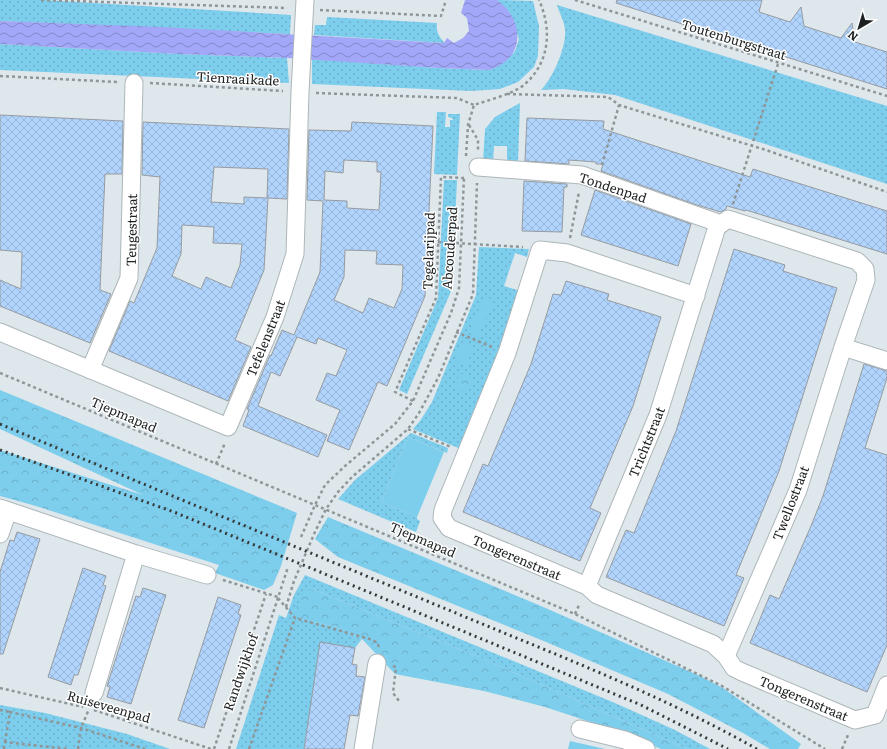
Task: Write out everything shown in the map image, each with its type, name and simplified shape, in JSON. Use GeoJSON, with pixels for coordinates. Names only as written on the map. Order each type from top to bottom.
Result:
{"type":"FeatureCollection","features":[{"type":"Feature","properties":{"kind":"street","name":"Tefelenstraat"},"geometry":{"type":"LineString","coordinates":[[228,427],[275,317],[295,254],[300,92],[305,5]]}},
{"type":"Feature","properties":{"kind":"street","name":"Teugestraat"},"geometry":{"type":"LineString","coordinates":[[90,370],[129,278],[134,83]]}},
{"type":"Feature","properties":{"kind":"street","name":"Tondenpad"},"geometry":{"type":"LineString","coordinates":[[469,167],[590,178],[725,222],[857,261],[865,269],[866,280],[843,346]]}},
{"type":"Feature","properties":{"kind":"street"},"geometry":{"type":"LineString","coordinates":[[540,250],[568,253],[696,296],[717,228],[725,222]]}},
{"type":"Feature","properties":{"kind":"street","name":"Tongerenstraat"},"geometry":{"type":"LineString","coordinates":[[540,250],[507,353],[443,510],[442,518],[449,528],[587,586],[597,595],[713,644],[726,656],[734,668],[855,720],[875,715],[887,686]]}},
{"type":"Feature","properties":{"kind":"street","name":"Trichtstraat"},"geometry":{"type":"LineString","coordinates":[[587,586],[658,416],[696,296]]}},
{"type":"Feature","properties":{"kind":"street"},"geometry":{"type":"LineString","coordinates":[[0,332],[228,427]]}},
{"type":"Feature","properties":{"kind":"street"},"geometry":{"type":"LineString","coordinates":[[843,346],[887,361]]}},
{"type":"Feature","properties":{"kind":"street","name":"Twellostraat"},"geometry":{"type":"LineString","coordinates":[[726,656],[798,490],[843,346]]}},
{"type":"Feature","properties":{"kind":"street"},"geometry":{"type":"LineString","coordinates":[[0,534],[4,509],[136,554],[206,575]]}},
{"type":"Feature","properties":{"kind":"street"},"geometry":{"type":"LineString","coordinates":[[91,701],[136,554]]}},
{"type":"Feature","properties":{"kind":"street"},"geometry":{"type":"LineString","coordinates":[[363,749],[377,663]]}},
{"type":"Feature","properties":{"kind":"street"},"geometry":{"type":"LineString","coordinates":[[580,729],[625,740],[646,749]]}},
{"type":"Feature","properties":{"kind":"path"},"geometry":{"type":"LineString","coordinates":[[41,0],[305,5],[441,16],[446,0]]}},
{"type":"Feature","properties":{"kind":"path"},"geometry":{"type":"LineString","coordinates":[[474,105],[507,94],[524,85],[540,67],[547,46],[547,28],[544,11],[539,0]]}},
{"type":"Feature","properties":{"kind":"path","name":"Toutenburgstraat"},"geometry":{"type":"LineString","coordinates":[[575,0],[778,64],[887,96]]}},
{"type":"Feature","properties":{"kind":"path"},"geometry":{"type":"LineString","coordinates":[[725,222],[752,146],[778,64]]}},
{"type":"Feature","properties":{"kind":"path","name":"Tienraaikade"},"geometry":{"type":"LineString","coordinates":[[0,76],[300,92],[457,98],[474,105]]}},
{"type":"Feature","properties":{"kind":"path"},"geometry":{"type":"LineString","coordinates":[[507,94],[608,97],[619,105],[752,146],[887,192]]}},
{"type":"Feature","properties":{"kind":"path","name":"Abcouderpad"},"geometry":{"type":"LineString","coordinates":[[301,537],[325,485],[395,424],[413,401],[453,307],[459,288],[464,178],[469,167],[468,125],[474,105]]}},
{"type":"Feature","properties":{"kind":"path"},"geometry":{"type":"LineString","coordinates":[[568,253],[590,178],[619,105]]}},
{"type":"Feature","properties":{"kind":"path"},"geometry":{"type":"LineString","coordinates":[[286,607],[294,581],[326,509],[338,492],[352,477],[408,429],[419,413],[438,378],[473,294],[475,245],[469,167],[478,140],[468,125]]}},
{"type":"Feature","properties":{"kind":"path","name":"Tegelarijpad"},"geometry":{"type":"LineString","coordinates":[[413,401],[395,392],[436,298],[441,177],[464,178]]}},
{"type":"Feature","properties":{"kind":"path"},"geometry":{"type":"LineString","coordinates":[[438,242],[518,246],[540,250]]}},
{"type":"Feature","properties":{"kind":"path"},"geometry":{"type":"LineString","coordinates":[[456,332],[507,353]]}},
{"type":"Feature","properties":{"kind":"path","name":"Tjepmapad"},"geometry":{"type":"LineString","coordinates":[[0,373],[575,614],[722,686],[825,749]]}},
{"type":"Feature","properties":{"kind":"path"},"geometry":{"type":"LineString","coordinates":[[216,464],[229,433],[228,427]]}},
{"type":"Feature","properties":{"kind":"path"},"geometry":{"type":"LineString","coordinates":[[408,429],[466,454]]}},
{"type":"Feature","properties":{"kind":"path"},"geometry":{"type":"LineString","coordinates":[[229,749],[288,567]]}},
{"type":"Feature","properties":{"kind":"path"},"geometry":{"type":"LineString","coordinates":[[206,575],[278,598],[295,618],[373,640],[377,643],[379,648],[377,663],[396,666],[393,693],[399,701]]}},
{"type":"Feature","properties":{"kind":"path","name":"Randwijkhof"},"geometry":{"type":"LineString","coordinates":[[213,749],[266,594]]}},
{"type":"Feature","properties":{"kind":"path"},"geometry":{"type":"LineString","coordinates":[[249,749],[295,618]]}},
{"type":"Feature","properties":{"kind":"path","name":"Ruiseveenpad"},"geometry":{"type":"LineString","coordinates":[[0,688],[91,701],[213,749]]}},
{"type":"Feature","properties":{"kind":"path"},"geometry":{"type":"LineString","coordinates":[[78,749],[82,728],[91,701]]}},
{"type":"Feature","properties":{"kind":"path"},"geometry":{"type":"LineString","coordinates":[[0,710],[82,728],[145,749]]}},
{"type":"Feature","properties":{"kind":"path"},"geometry":{"type":"LineString","coordinates":[[4,749],[10,712]]}},
{"type":"Feature","properties":{"kind":"path"},"geometry":{"type":"LineString","coordinates":[[5,742],[67,749]]}},
{"type":"Feature","properties":{"kind":"green space"},"geometry":{"type":"Polygon","coordinates":[[[0,0],[44,0],[291,15],[290,34],[0,21],[0,0]]]}},
{"type":"Feature","properties":{"kind":"green space"},"geometry":{"type":"Polygon","coordinates":[[[497,0],[533,1],[539,26],[538,56],[534,67],[518,82],[500,89],[471,91],[312,84],[312,59],[489,70],[507,60],[515,51],[519,39],[510,13],[497,0]]]}},
{"type":"Feature","properties":{"kind":"green space"},"geometry":{"type":"Polygon","coordinates":[[[557,5],[887,106],[887,184],[615,95],[564,89],[541,90],[546,85],[554,70],[564,44],[564,23],[557,5]]]}},
{"type":"Feature","properties":{"kind":"green space"},"geometry":{"type":"Polygon","coordinates":[[[327,17],[437,23],[438,34],[445,43],[314,35],[315,25],[326,25],[327,17]]]}},
{"type":"Feature","properties":{"kind":"green space"},"geometry":{"type":"Polygon","coordinates":[[[0,44],[178,54],[287,58],[289,83],[0,70],[0,44]]]}},
{"type":"Feature","properties":{"kind":"green space"},"geometry":{"type":"Polygon","coordinates":[[[520,103],[518,163],[507,162],[507,146],[494,146],[493,163],[483,162],[485,129],[495,117],[520,103]]]}},
{"type":"Feature","properties":{"kind":"green space"},"geometry":{"type":"Polygon","coordinates":[[[437,112],[446,112],[445,127],[450,127],[450,120],[453,120],[452,118],[448,117],[448,114],[460,114],[457,175],[434,174],[437,112]]]}},
{"type":"Feature","properties":{"kind":"green space"},"geometry":{"type":"Polygon","coordinates":[[[444,180],[457,180],[452,289],[407,394],[399,390],[438,298],[444,180]]]}},
{"type":"Feature","properties":{"kind":"green space"},"geometry":{"type":"Polygon","coordinates":[[[479,247],[529,249],[527,257],[515,253],[504,286],[517,290],[521,294],[463,450],[413,429],[432,402],[476,295],[479,247]]]}},
{"type":"Feature","properties":{"kind":"green space"},"geometry":{"type":"Polygon","coordinates":[[[484,296],[494,301],[478,337],[469,333],[484,296]]]}},
{"type":"Feature","properties":{"kind":"green space"},"geometry":{"type":"Polygon","coordinates":[[[462,342],[474,347],[466,366],[454,361],[462,342]]]}},
{"type":"Feature","properties":{"kind":"green space"},"geometry":{"type":"Polygon","coordinates":[[[460,373],[474,379],[468,393],[454,387],[460,373]]]}},
{"type":"Feature","properties":{"kind":"green space"},"geometry":{"type":"Polygon","coordinates":[[[0,390],[297,513],[281,566],[273,585],[264,590],[215,573],[219,565],[36,506],[0,496],[0,450],[143,495],[0,429],[0,390]]]}},
{"type":"Feature","properties":{"kind":"green space"},"geometry":{"type":"Polygon","coordinates":[[[411,433],[448,448],[447,453],[408,437],[381,502],[417,517],[420,521],[416,532],[338,499],[355,480],[411,433]]]}},
{"type":"Feature","properties":{"kind":"green space"},"geometry":{"type":"Polygon","coordinates":[[[408,437],[444,452],[417,517],[381,502],[408,437]]]}},
{"type":"Feature","properties":{"kind":"green space"},"geometry":{"type":"Polygon","coordinates":[[[328,517],[541,606],[700,676],[723,688],[801,744],[798,749],[770,749],[743,733],[668,694],[546,642],[338,557],[315,539],[328,517]]]}},
{"type":"Feature","properties":{"kind":"green space"},"geometry":{"type":"Polygon","coordinates":[[[305,575],[615,703],[675,730],[710,749],[687,749],[481,658],[312,589],[301,619],[336,627],[362,639],[355,648],[320,643],[304,749],[236,749],[279,615],[286,618],[294,595],[305,575]]]}},
{"type":"Feature","properties":{"kind":"green space"},"geometry":{"type":"Polygon","coordinates":[[[312,589],[481,658],[687,749],[661,749],[627,734],[545,707],[484,691],[395,674],[362,639],[336,627],[301,619],[293,614],[304,592],[312,589]]]}},
{"type":"Feature","properties":{"kind":"green space"},"geometry":{"type":"Polygon","coordinates":[[[0,705],[45,713],[127,734],[170,749],[0,749],[0,705]]]}},
{"type":"Feature","properties":{"kind":"green space"},"geometry":{"type":"Polygon","coordinates":[[[570,741],[605,749],[568,749],[570,741]]]}},
{"type":"Feature","properties":{"kind":"water"},"geometry":{"type":"Polygon","coordinates":[[[465,0],[497,0],[506,8],[513,18],[517,28],[515,48],[510,57],[501,65],[489,70],[439,68],[287,58],[178,54],[0,44],[0,21],[161,27],[444,43],[447,38],[454,43],[463,38],[469,31],[467,18],[461,13],[465,0]]]}},
{"type":"Feature","properties":{"kind":"building"},"geometry":{"type":"Polygon","coordinates":[[[617,0],[762,0],[759,12],[790,22],[801,7],[804,26],[841,38],[852,23],[855,42],[887,52],[887,89],[616,3],[617,0]]]}},
{"type":"Feature","properties":{"kind":"building"},"geometry":{"type":"Polygon","coordinates":[[[0,115],[123,121],[122,174],[105,174],[100,290],[111,294],[90,343],[0,306],[0,280],[21,289],[22,252],[0,250],[0,115]]]}},
{"type":"Feature","properties":{"kind":"building"},"geometry":{"type":"Polygon","coordinates":[[[527,118],[604,121],[603,129],[750,177],[753,169],[887,211],[887,254],[746,210],[727,206],[726,209],[721,212],[697,205],[601,171],[603,164],[596,164],[596,162],[569,160],[569,164],[525,161],[527,118]]]}},
{"type":"Feature","properties":{"kind":"building"},"geometry":{"type":"Polygon","coordinates":[[[143,122],[289,129],[287,199],[268,198],[264,270],[235,340],[251,347],[228,401],[109,351],[130,301],[134,303],[157,248],[160,177],[142,175],[143,122]],[[214,167],[211,202],[244,204],[244,197],[267,198],[268,169],[214,167]],[[182,225],[181,254],[172,276],[201,289],[206,277],[231,288],[240,265],[242,244],[213,243],[214,227],[182,225]]]}},
{"type":"Feature","properties":{"kind":"building"},"geometry":{"type":"Polygon","coordinates":[[[352,122],[433,126],[425,296],[387,386],[378,382],[349,450],[327,441],[340,410],[316,400],[327,373],[336,376],[347,350],[318,338],[316,344],[297,337],[280,376],[271,372],[258,406],[327,435],[318,457],[243,426],[249,410],[247,409],[282,330],[294,335],[320,272],[323,201],[307,200],[309,130],[351,131],[352,122]],[[344,160],[343,173],[325,171],[324,200],[347,201],[347,208],[379,210],[381,172],[377,172],[377,162],[344,160]],[[345,250],[344,277],[334,300],[363,313],[369,298],[394,308],[402,289],[403,265],[376,264],[377,251],[345,250]]]}},
{"type":"Feature","properties":{"kind":"building"},"geometry":{"type":"Polygon","coordinates":[[[524,181],[567,184],[567,187],[564,187],[562,232],[522,231],[524,181]]]}},
{"type":"Feature","properties":{"kind":"building"},"geometry":{"type":"Polygon","coordinates":[[[595,190],[691,224],[678,266],[581,235],[595,190]]]}},
{"type":"Feature","properties":{"kind":"building"},"geometry":{"type":"Polygon","coordinates":[[[734,249],[785,265],[783,271],[837,288],[779,471],[736,575],[744,578],[724,626],[606,577],[626,530],[634,533],[676,431],[734,249]]]}},
{"type":"Feature","properties":{"kind":"building"},"geometry":{"type":"Polygon","coordinates":[[[566,281],[609,294],[607,300],[661,317],[633,406],[590,508],[601,513],[580,561],[463,512],[483,464],[488,466],[531,364],[553,294],[561,295],[566,281]]]}},
{"type":"Feature","properties":{"kind":"building"},"geometry":{"type":"Polygon","coordinates":[[[864,364],[887,371],[887,378],[865,448],[887,455],[887,645],[867,692],[750,643],[770,595],[779,599],[811,526],[823,496],[864,364]]]}},
{"type":"Feature","properties":{"kind":"building"},"geometry":{"type":"Polygon","coordinates":[[[17,532],[40,539],[3,654],[0,654],[0,572],[10,540],[14,541],[17,532]]]}},
{"type":"Feature","properties":{"kind":"building"},"geometry":{"type":"Polygon","coordinates":[[[83,568],[106,576],[103,585],[106,586],[78,675],[74,675],[71,685],[48,677],[83,568]]]}},
{"type":"Feature","properties":{"kind":"building"},"geometry":{"type":"Polygon","coordinates":[[[143,588],[166,595],[131,704],[107,697],[110,687],[107,686],[136,596],[140,597],[143,588]]]}},
{"type":"Feature","properties":{"kind":"building"},"geometry":{"type":"Polygon","coordinates":[[[218,597],[241,605],[238,614],[241,615],[204,728],[178,720],[218,597]]]}},
{"type":"Feature","properties":{"kind":"building"},"geometry":{"type":"Polygon","coordinates":[[[320,642],[355,648],[352,664],[357,665],[356,676],[365,677],[358,716],[350,715],[344,749],[304,749],[320,642]]]}},
{"type":"Feature","properties":{"kind":"railway"},"geometry":{"type":"LineString","coordinates":[[0,424],[612,678],[649,694],[757,749]]}},
{"type":"Feature","properties":{"kind":"railway"},"geometry":{"type":"LineString","coordinates":[[0,450],[174,512],[325,574],[641,705],[728,749]]}}]}
